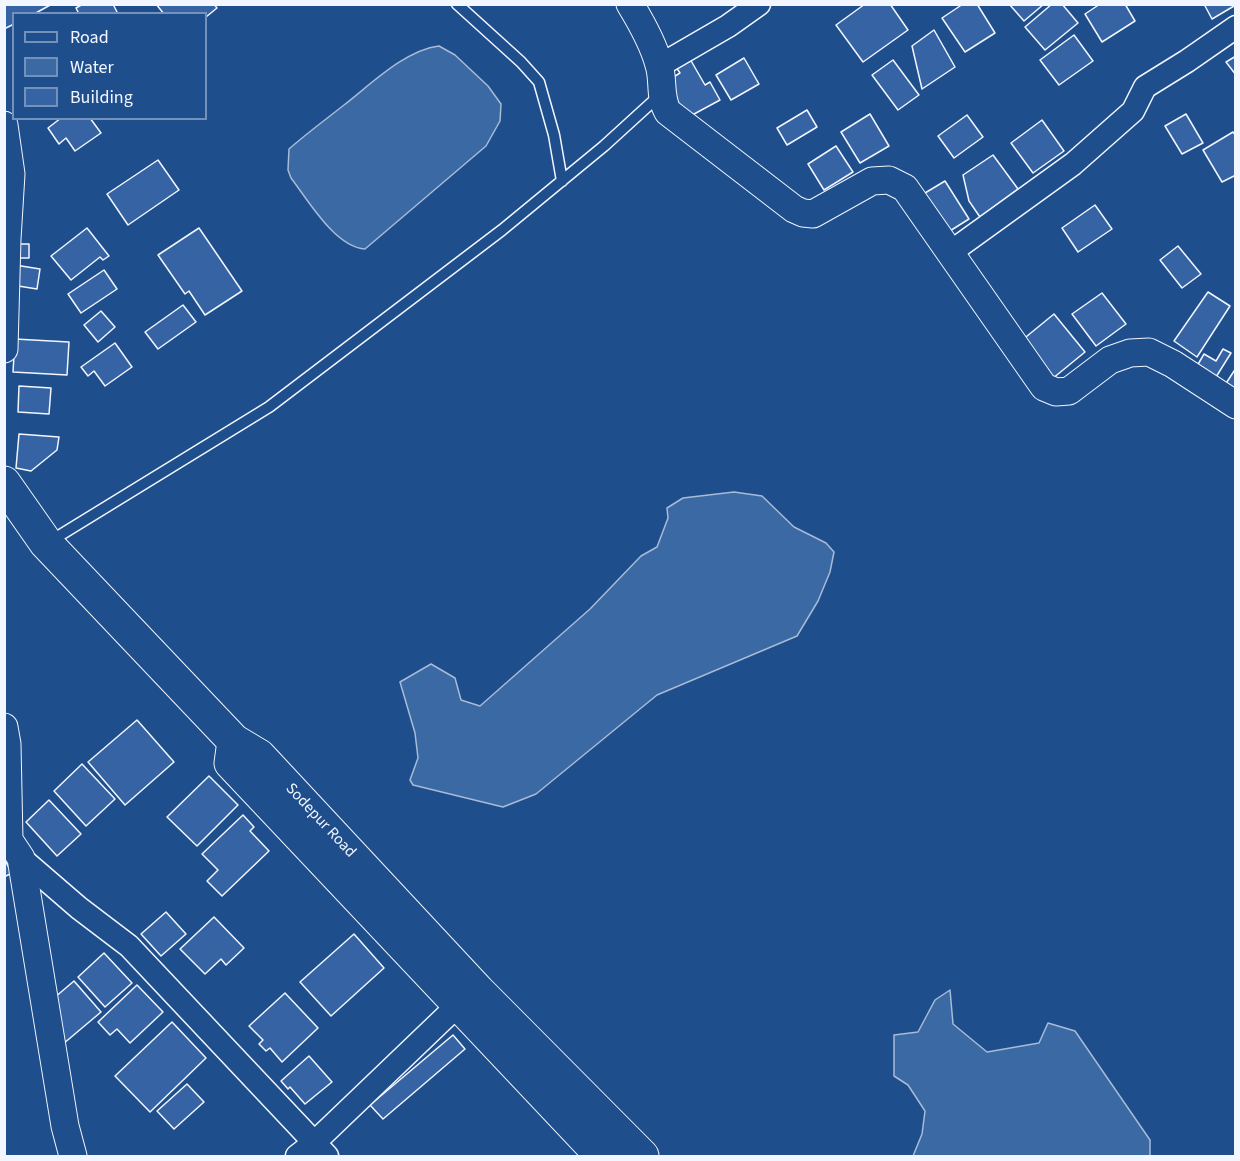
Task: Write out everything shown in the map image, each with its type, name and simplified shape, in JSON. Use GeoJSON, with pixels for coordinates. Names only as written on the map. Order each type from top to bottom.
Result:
{"type":"FeatureCollection","features":[{"type":"Feature","properties":{"kind":"main road","name":"Sodepur Road"},"geometry":{"type":"LineString","coordinates":[[4,483],[46,543],[234,741],[259,756],[478,991],[642,1156]]}},
{"type":"Feature","properties":{"kind":"main road"},"geometry":{"type":"LineString","coordinates":[[234,741],[231,763],[458,1005],[590,1153]]}},
{"type":"Feature","properties":{"kind":"street"},"geometry":{"type":"LineString","coordinates":[[630,4],[659,66],[663,103],[668,112],[794,209],[803,213],[813,214],[872,181],[889,180],[905,188],[1044,387],[1056,392],[1069,391],[1110,360],[1130,353],[1149,352],[1173,364],[1236,405]]}},
{"type":"Feature","properties":{"kind":"street"},"geometry":{"type":"LineString","coordinates":[[659,66],[728,26],[759,4]]}},
{"type":"Feature","properties":{"kind":"street"},"geometry":{"type":"LineString","coordinates":[[951,252],[1073,164],[1132,111],[1145,87],[1236,27]]}},
{"type":"Feature","properties":{"kind":"street"},"geometry":{"type":"LineString","coordinates":[[4,125],[11,174],[4,349]]}},
{"type":"Feature","properties":{"kind":"street"},"geometry":{"type":"LineString","coordinates":[[5,739],[9,840],[21,858],[79,908],[129,946],[313,1152],[458,1005]]}},
{"type":"Feature","properties":{"kind":"street"},"geometry":{"type":"LineString","coordinates":[[21,858],[65,1126],[73,1156]]}},
{"type":"Feature","properties":{"kind":"lane"},"geometry":{"type":"LineString","coordinates":[[457,4],[521,62],[539,82],[554,135],[562,181]]}},
{"type":"Feature","properties":{"kind":"lane"},"geometry":{"type":"LineString","coordinates":[[46,543],[269,407],[502,230],[562,181],[662,93]]}},
{"type":"Feature","properties":{"kind":"water"},"geometry":{"type":"Polygon","coordinates":[[[439,46],[455,55],[488,86],[501,104],[500,121],[486,146],[365,249],[354,246],[343,240],[323,221],[291,178],[288,170],[289,149],[401,61],[413,54],[439,46]]]}},
{"type":"Feature","properties":{"kind":"water"},"geometry":{"type":"Polygon","coordinates":[[[734,492],[762,496],[794,527],[826,543],[834,552],[830,572],[818,601],[797,636],[657,695],[536,794],[503,807],[413,785],[410,780],[418,758],[415,733],[400,682],[431,664],[455,678],[461,700],[480,706],[590,609],[641,556],[657,547],[668,518],[667,508],[683,498],[734,492]]]}},
{"type":"Feature","properties":{"kind":"water"},"geometry":{"type":"Polygon","coordinates":[[[950,990],[953,1024],[987,1052],[1039,1043],[1048,1023],[1075,1031],[1150,1140],[1150,1156],[913,1156],[922,1134],[925,1111],[908,1085],[894,1076],[894,1035],[918,1032],[935,1000],[950,990]]]}},
{"type":"Feature","properties":{"kind":"building"},"geometry":{"type":"Polygon","coordinates":[[[4,4],[52,4],[38,12],[12,12],[12,25],[4,29],[4,4]]]}},
{"type":"Feature","properties":{"kind":"building"},"geometry":{"type":"Polygon","coordinates":[[[83,4],[113,4],[117,12],[78,12],[76,8],[83,4]]]}},
{"type":"Feature","properties":{"kind":"building"},"geometry":{"type":"Polygon","coordinates":[[[156,4],[214,4],[217,8],[207,16],[207,12],[162,12],[156,4]]]}},
{"type":"Feature","properties":{"kind":"building"},"geometry":{"type":"Polygon","coordinates":[[[865,4],[890,4],[908,30],[863,62],[836,25],[865,4]]]}},
{"type":"Feature","properties":{"kind":"building"},"geometry":{"type":"Polygon","coordinates":[[[963,4],[977,4],[995,33],[965,52],[942,18],[963,4]]]}},
{"type":"Feature","properties":{"kind":"building"},"geometry":{"type":"Polygon","coordinates":[[[1009,4],[1044,4],[1024,21],[1009,4]]]}},
{"type":"Feature","properties":{"kind":"building"},"geometry":{"type":"Polygon","coordinates":[[[1052,4],[1062,4],[1078,23],[1045,50],[1025,27],[1052,4]]]}},
{"type":"Feature","properties":{"kind":"building"},"geometry":{"type":"Polygon","coordinates":[[[1100,4],[1125,4],[1135,21],[1102,42],[1085,14],[1100,4]]]}},
{"type":"Feature","properties":{"kind":"building"},"geometry":{"type":"Polygon","coordinates":[[[1204,4],[1233,4],[1234,6],[1212,19],[1204,4]]]}},
{"type":"Feature","properties":{"kind":"building"},"geometry":{"type":"Polygon","coordinates":[[[934,30],[955,67],[922,89],[912,46],[934,30]]]}},
{"type":"Feature","properties":{"kind":"building"},"geometry":{"type":"Polygon","coordinates":[[[1074,35],[1093,61],[1059,85],[1040,60],[1074,35]]]}},
{"type":"Feature","properties":{"kind":"building"},"geometry":{"type":"Polygon","coordinates":[[[1236,56],[1236,75],[1226,62],[1236,56]]]}},
{"type":"Feature","properties":{"kind":"building"},"geometry":{"type":"Polygon","coordinates":[[[744,58],[759,84],[731,100],[716,75],[744,58]]]}},
{"type":"Feature","properties":{"kind":"building"},"geometry":{"type":"Polygon","coordinates":[[[690,59],[705,85],[710,82],[720,100],[683,120],[662,84],[680,73],[676,67],[690,59]]]}},
{"type":"Feature","properties":{"kind":"building"},"geometry":{"type":"Polygon","coordinates":[[[893,60],[919,95],[898,110],[872,75],[893,60]]]}},
{"type":"Feature","properties":{"kind":"building"},"geometry":{"type":"Polygon","coordinates":[[[807,110],[817,127],[787,145],[777,128],[807,110]]]}},
{"type":"Feature","properties":{"kind":"building"},"geometry":{"type":"Polygon","coordinates":[[[870,114],[889,146],[860,163],[841,132],[870,114]]]}},
{"type":"Feature","properties":{"kind":"building"},"geometry":{"type":"Polygon","coordinates":[[[1186,114],[1203,143],[1182,154],[1165,126],[1186,114]]]}},
{"type":"Feature","properties":{"kind":"building"},"geometry":{"type":"Polygon","coordinates":[[[967,115],[983,137],[954,158],[938,136],[967,115]]]}},
{"type":"Feature","properties":{"kind":"building"},"geometry":{"type":"Polygon","coordinates":[[[58,120],[91,120],[101,133],[75,151],[66,138],[59,144],[48,128],[58,120]]]}},
{"type":"Feature","properties":{"kind":"building"},"geometry":{"type":"Polygon","coordinates":[[[1042,120],[1064,151],[1033,173],[1011,143],[1042,120]]]}},
{"type":"Feature","properties":{"kind":"building"},"geometry":{"type":"Polygon","coordinates":[[[1233,132],[1236,136],[1236,175],[1222,182],[1203,150],[1233,132]]]}},
{"type":"Feature","properties":{"kind":"building"},"geometry":{"type":"Polygon","coordinates":[[[836,146],[853,172],[824,190],[808,164],[836,146]]]}},
{"type":"Feature","properties":{"kind":"building"},"geometry":{"type":"Polygon","coordinates":[[[993,155],[1018,189],[980,217],[969,201],[963,175],[993,155]]]}},
{"type":"Feature","properties":{"kind":"building"},"geometry":{"type":"Polygon","coordinates":[[[158,160],[179,190],[128,225],[107,194],[158,160]]]}},
{"type":"Feature","properties":{"kind":"building"},"geometry":{"type":"Polygon","coordinates":[[[945,181],[969,219],[945,234],[920,196],[945,181]]]}},
{"type":"Feature","properties":{"kind":"building"},"geometry":{"type":"Polygon","coordinates":[[[1095,205],[1112,229],[1078,252],[1062,228],[1095,205]]]}},
{"type":"Feature","properties":{"kind":"building"},"geometry":{"type":"Polygon","coordinates":[[[87,228],[109,256],[103,260],[100,257],[71,280],[51,256],[87,228]]]}},
{"type":"Feature","properties":{"kind":"building"},"geometry":{"type":"Polygon","coordinates":[[[199,228],[242,291],[205,315],[189,291],[185,294],[158,255],[199,228]]]}},
{"type":"Feature","properties":{"kind":"building"},"geometry":{"type":"Polygon","coordinates":[[[17,244],[29,244],[29,258],[17,258],[17,244]]]}},
{"type":"Feature","properties":{"kind":"building"},"geometry":{"type":"Polygon","coordinates":[[[1178,246],[1201,274],[1182,288],[1160,260],[1178,246]]]}},
{"type":"Feature","properties":{"kind":"building"},"geometry":{"type":"Polygon","coordinates":[[[15,265],[40,269],[37,289],[12,285],[15,265]]]}},
{"type":"Feature","properties":{"kind":"building"},"geometry":{"type":"Polygon","coordinates":[[[104,270],[117,289],[81,313],[68,294],[104,270]]]}},
{"type":"Feature","properties":{"kind":"building"},"geometry":{"type":"Polygon","coordinates":[[[1208,292],[1230,306],[1197,357],[1174,341],[1208,292]]]}},
{"type":"Feature","properties":{"kind":"building"},"geometry":{"type":"Polygon","coordinates":[[[1102,293],[1126,324],[1096,346],[1072,314],[1102,293]]]}},
{"type":"Feature","properties":{"kind":"building"},"geometry":{"type":"Polygon","coordinates":[[[183,305],[196,322],[158,349],[145,332],[183,305]]]}},
{"type":"Feature","properties":{"kind":"building"},"geometry":{"type":"Polygon","coordinates":[[[101,311],[115,327],[98,342],[84,325],[101,311]]]}},
{"type":"Feature","properties":{"kind":"building"},"geometry":{"type":"Polygon","coordinates":[[[1054,314],[1085,352],[1052,379],[1021,341],[1054,314]]]}},
{"type":"Feature","properties":{"kind":"building"},"geometry":{"type":"Polygon","coordinates":[[[15,339],[69,342],[67,375],[13,372],[15,339]]]}},
{"type":"Feature","properties":{"kind":"building"},"geometry":{"type":"Polygon","coordinates":[[[115,343],[132,367],[105,386],[94,371],[88,376],[81,367],[115,343]]]}},
{"type":"Feature","properties":{"kind":"building"},"geometry":{"type":"Polygon","coordinates":[[[1223,349],[1231,353],[1216,377],[1197,366],[1204,354],[1216,361],[1223,349]]]}},
{"type":"Feature","properties":{"kind":"building"},"geometry":{"type":"Polygon","coordinates":[[[1236,368],[1236,396],[1223,388],[1236,368]]]}},
{"type":"Feature","properties":{"kind":"building"},"geometry":{"type":"Polygon","coordinates":[[[19,386],[51,388],[49,414],[18,412],[19,386]]]}},
{"type":"Feature","properties":{"kind":"building"},"geometry":{"type":"Polygon","coordinates":[[[19,434],[59,437],[57,450],[31,471],[16,468],[19,434]]]}},
{"type":"Feature","properties":{"kind":"building"},"geometry":{"type":"Polygon","coordinates":[[[137,720],[174,762],[125,805],[88,762],[137,720]]]}},
{"type":"Feature","properties":{"kind":"building"},"geometry":{"type":"Polygon","coordinates":[[[82,764],[115,799],[86,826],[54,791],[82,764]]]}},
{"type":"Feature","properties":{"kind":"building"},"geometry":{"type":"Polygon","coordinates":[[[209,776],[238,805],[197,846],[167,817],[209,776]]]}},
{"type":"Feature","properties":{"kind":"building"},"geometry":{"type":"Polygon","coordinates":[[[49,800],[81,834],[57,856],[26,822],[49,800]]]}},
{"type":"Feature","properties":{"kind":"building"},"geometry":{"type":"Polygon","coordinates":[[[243,815],[254,827],[250,831],[269,851],[222,896],[207,881],[218,870],[202,854],[243,815]]]}},
{"type":"Feature","properties":{"kind":"building"},"geometry":{"type":"Polygon","coordinates":[[[4,859],[12,873],[4,877],[4,859]]]}},
{"type":"Feature","properties":{"kind":"building"},"geometry":{"type":"Polygon","coordinates":[[[166,912],[186,934],[161,956],[141,934],[166,912]]]}},
{"type":"Feature","properties":{"kind":"building"},"geometry":{"type":"Polygon","coordinates":[[[214,917],[244,948],[226,965],[221,959],[205,974],[180,949],[214,917]]]}},
{"type":"Feature","properties":{"kind":"building"},"geometry":{"type":"Polygon","coordinates":[[[354,934],[384,968],[331,1016],[300,982],[354,934]]]}},
{"type":"Feature","properties":{"kind":"building"},"geometry":{"type":"Polygon","coordinates":[[[104,953],[132,983],[105,1007],[78,977],[104,953]]]}},
{"type":"Feature","properties":{"kind":"building"},"geometry":{"type":"Polygon","coordinates":[[[74,981],[101,1012],[63,1044],[54,998],[74,981]]]}},
{"type":"Feature","properties":{"kind":"building"},"geometry":{"type":"Polygon","coordinates":[[[137,985],[163,1012],[130,1043],[117,1029],[110,1035],[98,1022],[137,985]]]}},
{"type":"Feature","properties":{"kind":"building"},"geometry":{"type":"Polygon","coordinates":[[[285,993],[318,1028],[282,1062],[270,1048],[266,1051],[259,1044],[263,1040],[249,1026],[285,993]]]}},
{"type":"Feature","properties":{"kind":"building"},"geometry":{"type":"Polygon","coordinates":[[[172,1022],[206,1058],[150,1112],[115,1076],[172,1022]]]}},
{"type":"Feature","properties":{"kind":"building"},"geometry":{"type":"Polygon","coordinates":[[[453,1035],[465,1049],[383,1119],[370,1105],[453,1035]]]}},
{"type":"Feature","properties":{"kind":"building"},"geometry":{"type":"Polygon","coordinates":[[[309,1056],[332,1082],[305,1104],[290,1087],[288,1089],[281,1081],[309,1056]]]}},
{"type":"Feature","properties":{"kind":"building"},"geometry":{"type":"Polygon","coordinates":[[[187,1084],[204,1102],[174,1129],[157,1111],[187,1084]]]}}]}
